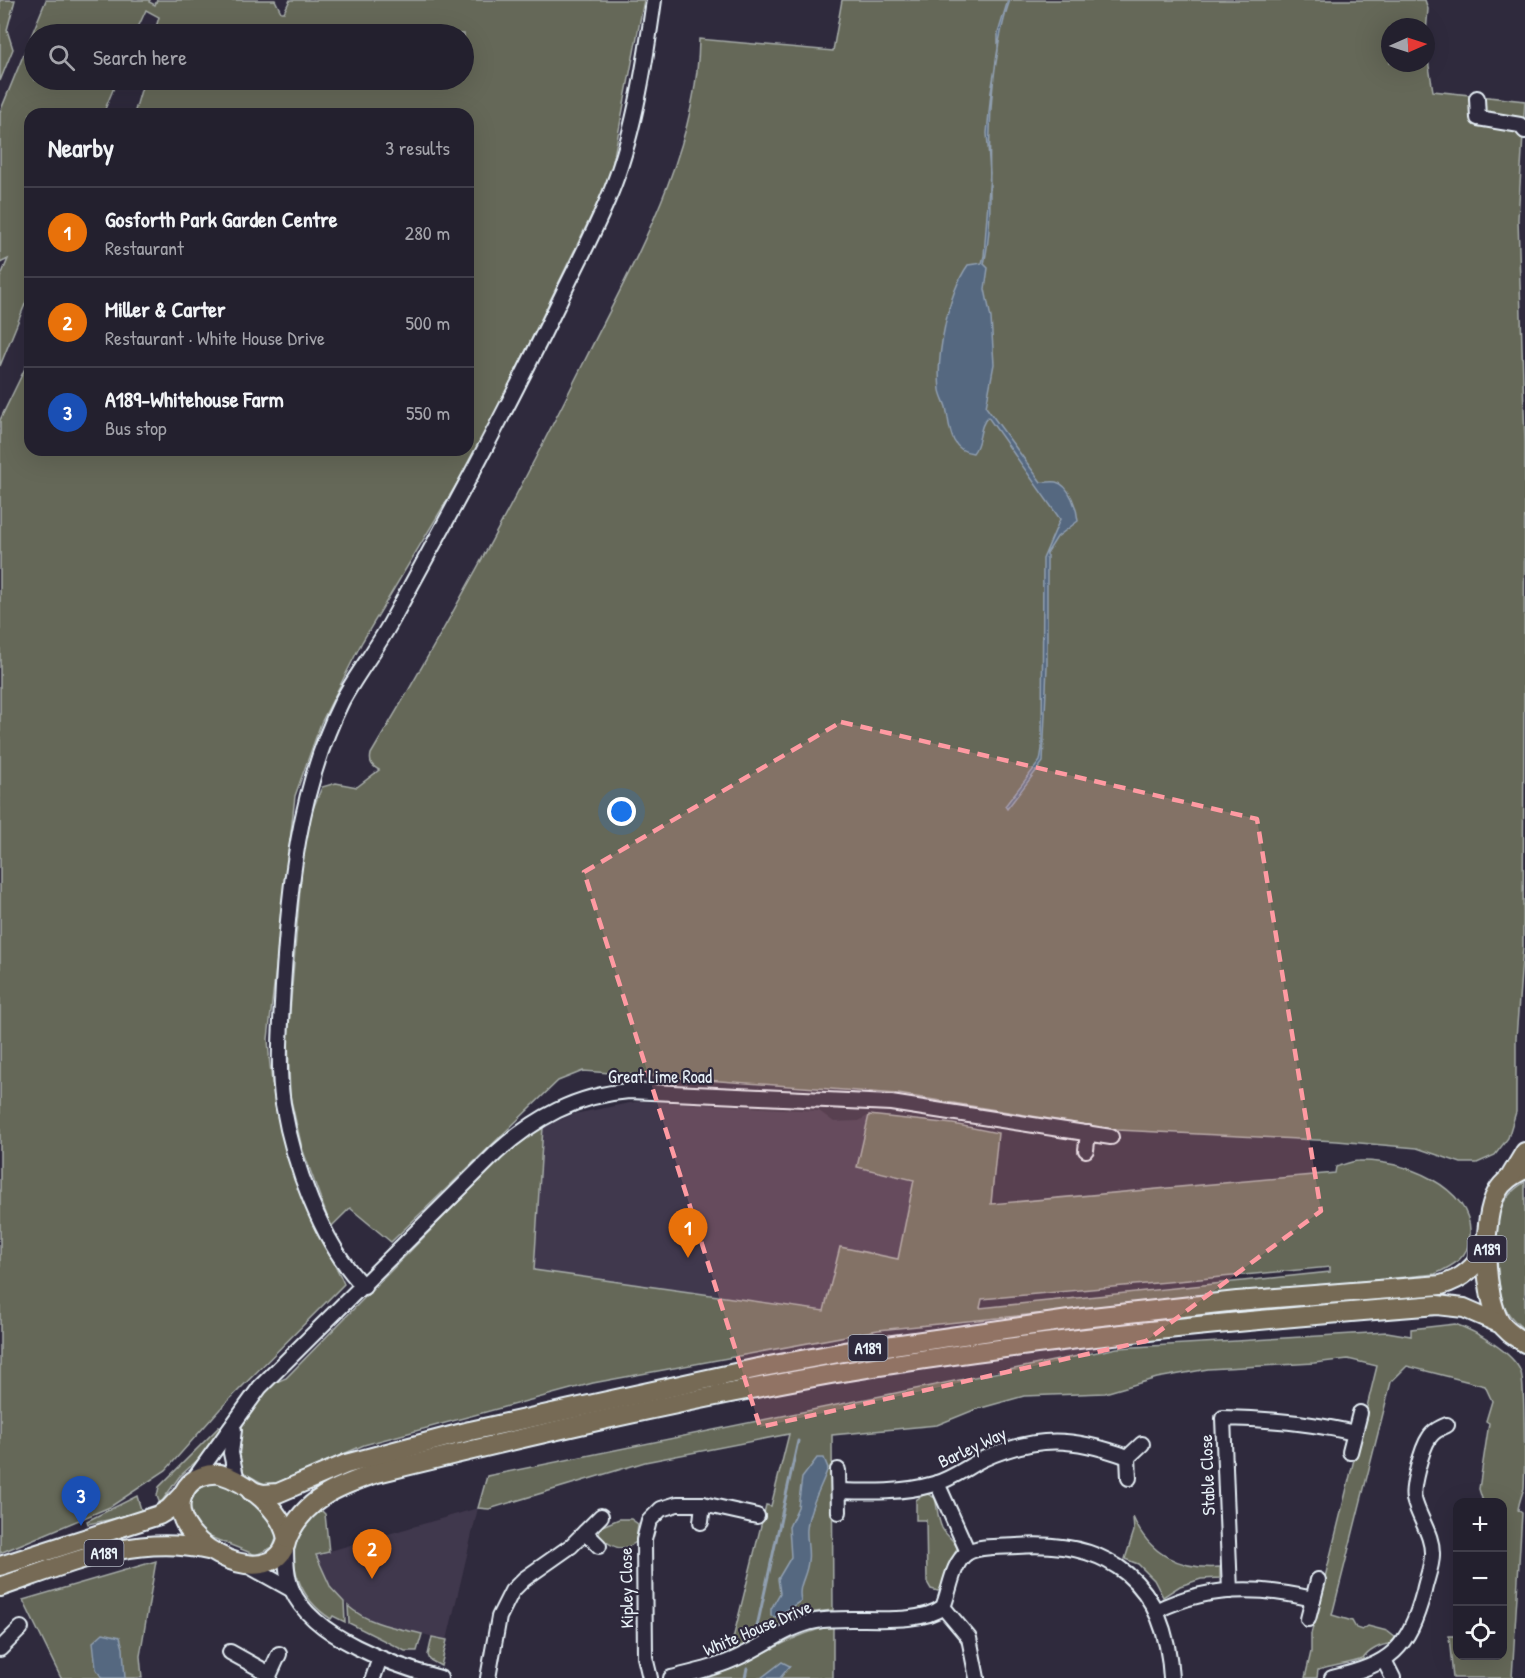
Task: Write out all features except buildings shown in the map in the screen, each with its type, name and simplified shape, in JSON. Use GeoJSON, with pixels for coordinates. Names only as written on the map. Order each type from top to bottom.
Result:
{"type":"FeatureCollection","features":[{"type":"Feature","properties":{"kind":"main road"},"geometry":{"type":"LineString","coordinates":[[1517,1173],[1525,1152]]}},
{"type":"Feature","properties":{"kind":"main road","name":"A189"},"geometry":{"type":"LineString","coordinates":[[1501,1324],[1492,1301],[1486,1228],[1492,1202],[1497,1192],[1517,1173]]}},
{"type":"Feature","properties":{"kind":"main road","name":"A189"},"geometry":{"type":"LineString","coordinates":[[244,1486],[264,1494],[279,1493],[346,1464],[470,1431],[758,1368],[844,1352],[1083,1317],[1237,1301],[1441,1285],[1464,1276],[1477,1264],[1487,1248]]}},
{"type":"Feature","properties":{"kind":"main road","name":"A189"},"geometry":{"type":"LineString","coordinates":[[286,1541],[301,1513],[317,1498],[377,1473],[600,1419],[832,1374],[1078,1338],[1211,1323],[1437,1305],[1464,1308],[1501,1324],[1525,1342]]}},
{"type":"Feature","properties":{"kind":"main road"},"geometry":{"type":"LineString","coordinates":[[212,1474],[226,1476],[244,1486],[279,1517],[286,1541],[281,1553],[269,1563],[259,1566],[243,1563],[213,1551],[197,1540],[187,1528],[182,1513],[187,1488],[212,1474]]}},
{"type":"Feature","properties":{"kind":"main road","name":"A189"},"geometry":{"type":"LineString","coordinates":[[0,1566],[159,1515],[169,1509],[187,1488]]}},
{"type":"Feature","properties":{"kind":"main road","name":"A189"},"geometry":{"type":"LineString","coordinates":[[0,1587],[130,1546],[172,1544],[213,1551]]}},
{"type":"Feature","properties":{"kind":"street"},"geometry":{"type":"LineString","coordinates":[[364,1287],[344,1262],[316,1211],[290,1140],[282,1102],[279,1059],[296,844],[316,771],[342,701],[386,632],[478,464],[531,360],[615,182],[635,107],[654,0]]}},
{"type":"Feature","properties":{"kind":"street"},"geometry":{"type":"LineString","coordinates":[[1477,99],[1478,118],[1520,125],[1525,131]]}},
{"type":"Feature","properties":{"kind":"street","name":"Great Lime Road"},"geometry":{"type":"LineString","coordinates":[[187,1488],[234,1428],[260,1387],[364,1287],[510,1139],[544,1115],[571,1103],[599,1095],[647,1090],[848,1100],[956,1112],[1111,1137]]}},
{"type":"Feature","properties":{"kind":"street"},"geometry":{"type":"LineString","coordinates":[[1086,1150],[1088,1134]]}},
{"type":"Feature","properties":{"kind":"street"},"geometry":{"type":"LineString","coordinates":[[1350,1452],[1359,1413]]}},
{"type":"Feature","properties":{"kind":"street","name":"Stable Close"},"geometry":{"type":"LineString","coordinates":[[1230,1591],[1223,1418],[1287,1420],[1320,1424],[1354,1433]]}},
{"type":"Feature","properties":{"kind":"street"},"geometry":{"type":"LineString","coordinates":[[1332,1678],[1368,1668],[1384,1660],[1408,1637],[1417,1615],[1432,1556],[1429,1534],[1413,1496],[1424,1446],[1438,1426]]}},
{"type":"Feature","properties":{"kind":"street","name":"Great Lime Road"},"geometry":{"type":"LineString","coordinates":[[234,1428],[231,1454],[244,1486]]}},
{"type":"Feature","properties":{"kind":"street","name":"Barley Way"},"geometry":{"type":"LineString","coordinates":[[839,1491],[893,1492],[937,1483],[1007,1449],[1040,1441],[1074,1442],[1128,1457]]}},
{"type":"Feature","properties":{"kind":"street"},"geometry":{"type":"LineString","coordinates":[[1129,1478],[1128,1457],[1142,1444]]}},
{"type":"Feature","properties":{"kind":"street"},"geometry":{"type":"LineString","coordinates":[[838,1470],[839,1512]]}},
{"type":"Feature","properties":{"kind":"street","name":"Barley Way"},"geometry":{"type":"LineString","coordinates":[[937,1483],[968,1552]]}},
{"type":"Feature","properties":{"kind":"street","name":"Kipley Close"},"geometry":{"type":"LineString","coordinates":[[650,1678],[645,1657],[645,1530],[655,1513],[669,1504],[703,1504],[757,1516]]}},
{"type":"Feature","properties":{"kind":"street"},"geometry":{"type":"LineString","coordinates":[[701,1522],[703,1504]]}},
{"type":"Feature","properties":{"kind":"street"},"geometry":{"type":"LineString","coordinates":[[488,1678],[499,1617],[512,1591],[585,1532],[601,1516]]}},
{"type":"Feature","properties":{"kind":"street"},"geometry":{"type":"LineString","coordinates":[[585,1532],[599,1546]]}},
{"type":"Feature","properties":{"kind":"street"},"geometry":{"type":"LineString","coordinates":[[286,1541],[292,1590]]}},
{"type":"Feature","properties":{"kind":"street"},"geometry":{"type":"LineString","coordinates":[[976,1678],[969,1638],[943,1607],[960,1560],[968,1552],[1032,1545],[1085,1550],[1120,1569],[1145,1593],[1156,1611],[1166,1636],[1171,1678]]}},
{"type":"Feature","properties":{"kind":"street"},"geometry":{"type":"LineString","coordinates":[[243,1563],[269,1575],[292,1590],[308,1610],[329,1629],[380,1658],[440,1678]]}},
{"type":"Feature","properties":{"kind":"street"},"geometry":{"type":"LineString","coordinates":[[1308,1619],[1318,1580]]}},
{"type":"Feature","properties":{"kind":"street"},"geometry":{"type":"LineString","coordinates":[[1156,1611],[1183,1598],[1230,1591],[1272,1591],[1313,1599]]}},
{"type":"Feature","properties":{"kind":"street","name":"White House Drive"},"geometry":{"type":"LineString","coordinates":[[671,1678],[726,1664],[783,1633],[814,1621],[837,1617],[918,1616],[937,1612],[943,1607]]}},
{"type":"Feature","properties":{"kind":"street"},"geometry":{"type":"LineString","coordinates":[[1,1646],[21,1628]]}},
{"type":"Feature","properties":{"kind":"street"},"geometry":{"type":"LineString","coordinates":[[230,1652],[268,1676],[279,1654]]}},
{"type":"Feature","properties":{"kind":"street"},"geometry":{"type":"LineString","coordinates":[[373,1678],[380,1658]]}},
{"type":"Feature","properties":{"kind":"street"},"geometry":{"type":"LineString","coordinates":[[1384,1660],[1393,1678]]}},
{"type":"Feature","properties":{"kind":"highlighted area"},"geometry":{"type":"Polygon","coordinates":[[[841,722],[1257,819],[1321,1211],[1146,1341],[760,1427],[584,872],[841,722]]]}},
{"type":"Feature","properties":{"kind":"shaded area"},"geometry":{"type":"Polygon","coordinates":[[[640,1101],[819,1111],[834,1122],[859,1121],[869,1115],[857,1167],[914,1179],[898,1259],[824,1311],[534,1270],[543,1127],[574,1114],[640,1101]]]}},
{"type":"Feature","properties":{"kind":"shaded area"},"geometry":{"type":"Polygon","coordinates":[[[478,1508],[447,1640],[377,1623],[361,1616],[340,1599],[321,1570],[316,1555],[478,1508]]]}},
{"type":"Feature","properties":{"kind":"green space"},"geometry":{"type":"Polygon","coordinates":[[[0,0],[15,0],[7,30],[13,49],[0,81],[0,0]]]}},
{"type":"Feature","properties":{"kind":"green space"},"geometry":{"type":"Polygon","coordinates":[[[46,0],[150,0],[149,2],[155,5],[157,0],[275,0],[281,12],[284,12],[290,0],[644,0],[610,177],[474,455],[474,108],[136,108],[141,90],[474,90],[474,24],[157,24],[159,17],[146,10],[140,24],[36,24],[46,0]]]}},
{"type":"Feature","properties":{"kind":"green space"},"geometry":{"type":"Polygon","coordinates":[[[842,0],[1425,0],[1428,9],[1427,18],[1381,18],[1381,72],[1430,72],[1433,91],[1525,101],[1518,219],[1525,443],[1523,947],[1516,1038],[1516,1112],[1508,1138],[1495,1155],[1477,1163],[1461,1163],[1417,1148],[1337,1141],[1117,1130],[898,1094],[583,1071],[558,1081],[391,1242],[350,1208],[331,1227],[302,1148],[290,1096],[288,1036],[305,828],[322,787],[336,783],[357,787],[379,770],[370,760],[371,754],[454,610],[507,512],[622,287],[659,207],[687,124],[696,81],[699,39],[833,51],[842,0]]]}},
{"type":"Feature","properties":{"kind":"green space"},"geometry":{"type":"Polygon","coordinates":[[[24,54],[24,90],[113,90],[105,108],[24,108],[24,307],[0,366],[0,278],[8,259],[0,263],[0,112],[24,54]]]}},
{"type":"Feature","properties":{"kind":"green space"},"geometry":{"type":"Polygon","coordinates":[[[24,370],[24,456],[473,456],[362,642],[321,723],[295,796],[268,1039],[272,1084],[286,1150],[300,1193],[344,1284],[220,1409],[166,1470],[110,1507],[0,1553],[0,420],[24,370]]]}},
{"type":"Feature","properties":{"kind":"green space"},"geometry":{"type":"Polygon","coordinates":[[[869,1115],[953,1124],[998,1133],[991,1204],[1335,1173],[1336,1167],[1350,1162],[1376,1162],[1413,1171],[1447,1190],[1460,1203],[1468,1218],[1470,1236],[1467,1250],[1459,1260],[1435,1274],[878,1330],[593,1383],[364,1445],[277,1483],[264,1484],[244,1473],[240,1462],[239,1440],[245,1418],[257,1399],[269,1386],[286,1378],[513,1146],[543,1127],[534,1270],[824,1311],[840,1247],[898,1259],[914,1180],[857,1167],[869,1115]],[[1330,1267],[982,1299],[980,1308],[1330,1272],[1330,1267]]]}},
{"type":"Feature","properties":{"kind":"green space"},"geometry":{"type":"Polygon","coordinates":[[[1525,1182],[1525,1330],[1510,1316],[1503,1302],[1499,1277],[1497,1222],[1501,1208],[1509,1195],[1525,1182]]]}},
{"type":"Feature","properties":{"kind":"green space"},"geometry":{"type":"Polygon","coordinates":[[[1455,1324],[1483,1337],[1502,1350],[1517,1364],[1521,1372],[1524,1411],[1524,1488],[1518,1510],[1522,1513],[1512,1678],[1453,1678],[1449,1636],[1453,1636],[1453,1660],[1507,1660],[1507,1498],[1482,1498],[1479,1489],[1489,1423],[1486,1421],[1492,1401],[1485,1386],[1407,1366],[1391,1382],[1332,1615],[1352,1621],[1356,1628],[1362,1630],[1368,1626],[1387,1631],[1396,1638],[1390,1644],[1371,1651],[1363,1659],[1318,1670],[1317,1678],[1305,1678],[1311,1652],[1311,1634],[1377,1366],[1348,1359],[1208,1369],[1157,1378],[1105,1393],[1024,1396],[974,1410],[937,1425],[832,1435],[833,1610],[815,1612],[730,1651],[766,1505],[771,1506],[789,1434],[645,1462],[489,1509],[478,1508],[487,1476],[1117,1348],[1387,1332],[1411,1336],[1411,1329],[1455,1324]]]}},
{"type":"Feature","properties":{"kind":"green space"},"geometry":{"type":"Polygon","coordinates":[[[219,1427],[224,1429],[213,1446],[179,1477],[160,1504],[157,1496],[159,1487],[219,1427]]]}},
{"type":"Feature","properties":{"kind":"green space"},"geometry":{"type":"Polygon","coordinates":[[[215,1482],[229,1485],[267,1513],[278,1533],[273,1547],[256,1555],[205,1535],[187,1518],[187,1511],[194,1494],[215,1482]]]}},
{"type":"Feature","properties":{"kind":"green space"},"geometry":{"type":"Polygon","coordinates":[[[926,1493],[935,1498],[942,1528],[957,1548],[946,1578],[938,1591],[931,1589],[927,1582],[926,1520],[916,1520],[916,1500],[926,1493]]]}},
{"type":"Feature","properties":{"kind":"green space"},"geometry":{"type":"Polygon","coordinates":[[[137,1496],[142,1513],[88,1524],[87,1521],[137,1496]]]}},
{"type":"Feature","properties":{"kind":"green space"},"geometry":{"type":"Polygon","coordinates":[[[319,1508],[325,1514],[329,1552],[316,1555],[331,1588],[344,1602],[345,1622],[333,1616],[331,1619],[311,1602],[298,1580],[295,1567],[296,1542],[301,1529],[319,1508]]]}},
{"type":"Feature","properties":{"kind":"green space"},"geometry":{"type":"Polygon","coordinates":[[[1133,1517],[1148,1541],[1157,1550],[1180,1563],[1220,1567],[1220,1578],[1201,1579],[1180,1586],[1163,1597],[1154,1580],[1138,1564],[1125,1559],[1134,1531],[1133,1517]]]}},
{"type":"Feature","properties":{"kind":"green space"},"geometry":{"type":"Polygon","coordinates":[[[619,1519],[631,1519],[638,1524],[636,1542],[621,1548],[607,1543],[599,1535],[600,1527],[619,1519]]]}},
{"type":"Feature","properties":{"kind":"green space"},"geometry":{"type":"Polygon","coordinates":[[[156,1561],[140,1656],[142,1678],[61,1678],[23,1600],[156,1561]]]}},
{"type":"Feature","properties":{"kind":"green space"},"geometry":{"type":"Polygon","coordinates":[[[348,1606],[374,1621],[422,1634],[417,1651],[405,1651],[349,1623],[348,1606]]]}},
{"type":"Feature","properties":{"kind":"green space"},"geometry":{"type":"Polygon","coordinates":[[[833,1626],[833,1678],[696,1678],[732,1668],[798,1637],[833,1626]]]}},
{"type":"Feature","properties":{"kind":"green space"},"geometry":{"type":"Polygon","coordinates":[[[432,1637],[447,1640],[441,1666],[430,1660],[428,1655],[432,1637]]]}},
{"type":"Feature","properties":{"kind":"water"},"geometry":{"type":"Polygon","coordinates":[[[1008,0],[1010,0],[1005,14],[998,48],[998,33],[1008,0]]]}},
{"type":"Feature","properties":{"kind":"water"},"geometry":{"type":"Polygon","coordinates":[[[995,69],[991,116],[990,169],[987,133],[995,69]]]}},
{"type":"Feature","properties":{"kind":"water"},"geometry":{"type":"Polygon","coordinates":[[[990,176],[989,231],[984,264],[988,268],[985,289],[991,318],[994,364],[986,407],[1041,482],[1056,482],[1069,492],[1078,521],[1057,537],[1047,553],[1047,666],[1043,762],[1007,809],[1005,806],[1040,761],[1042,749],[1043,559],[1060,519],[988,417],[973,453],[959,448],[952,436],[940,390],[940,360],[949,308],[968,265],[982,263],[984,256],[990,176]]]}},
{"type":"Feature","properties":{"kind":"water"},"geometry":{"type":"Polygon","coordinates":[[[817,1458],[824,1458],[828,1468],[808,1521],[808,1557],[800,1590],[801,1601],[776,1617],[771,1616],[771,1609],[780,1593],[778,1579],[791,1557],[789,1527],[798,1507],[802,1478],[817,1458]]]}},
{"type":"Feature","properties":{"kind":"water"},"geometry":{"type":"Polygon","coordinates":[[[103,1633],[120,1637],[125,1678],[102,1678],[96,1669],[93,1642],[103,1633]]]}},
{"type":"Feature","properties":{"kind":"water"},"geometry":{"type":"Polygon","coordinates":[[[782,1662],[790,1666],[780,1678],[761,1678],[782,1662]]]}},
{"type":"Feature","properties":{"kind":"waterway"},"geometry":{"type":"LineString","coordinates":[[756,1631],[798,1441]]}},
{"type":"Feature","properties":{"kind":"waterway"},"geometry":{"type":"LineString","coordinates":[[745,1678],[747,1668]]}},
{"type":"Feature","properties":{"kind":"place","name":"Gosforth Park Garden Centre"},"geometry":{"type":"Point","coordinates":[688,1258]}},
{"type":"Feature","properties":{"kind":"place","name":"A189-Whitehouse Farm"},"geometry":{"type":"Point","coordinates":[81,1526]}},
{"type":"Feature","properties":{"kind":"place","name":"Miller & Carter"},"geometry":{"type":"Point","coordinates":[372,1579]}}]}
